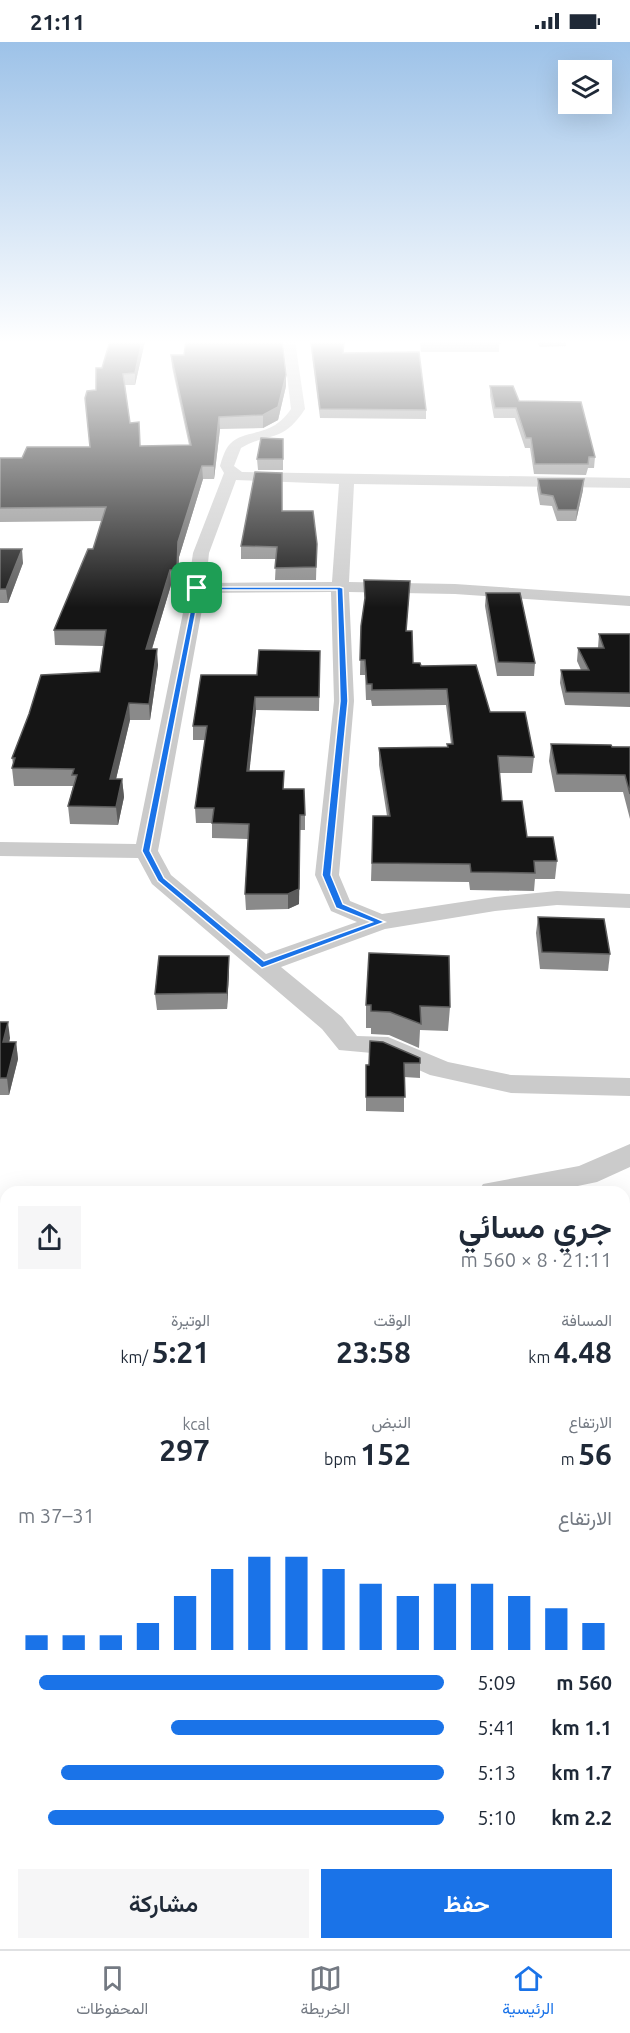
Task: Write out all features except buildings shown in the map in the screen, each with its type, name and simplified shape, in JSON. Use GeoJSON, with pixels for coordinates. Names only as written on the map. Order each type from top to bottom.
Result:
{"type":"FeatureCollection","features":[{"type":"Feature","properties":{"kind":"street"},"geometry":{"type":"LineString","coordinates":[[277,430],[235,446],[227,466],[231,474],[239,477],[260,478],[630,483]]}},
{"type":"Feature","properties":{"kind":"street"},"geometry":{"type":"LineString","coordinates":[[231,474],[201,552],[197,588],[146,851],[161,879],[332,1023],[349,1044],[387,1046],[440,1069],[511,1084],[630,1087]]}},
{"type":"Feature","properties":{"kind":"street"},"geometry":{"type":"LineString","coordinates":[[347,479],[340,588],[344,701],[327,875],[340,906],[380,922]]}},
{"type":"Feature","properties":{"kind":"street"},"geometry":{"type":"LineString","coordinates":[[197,588],[484,590],[576,600],[630,601]]}},
{"type":"Feature","properties":{"kind":"street"},"geometry":{"type":"LineString","coordinates":[[0,849],[146,851]]}},
{"type":"Feature","properties":{"kind":"street"},"geometry":{"type":"LineString","coordinates":[[262,965],[380,922],[495,904],[557,898],[630,901]]}},
{"type":"Feature","properties":{"kind":"street"},"geometry":{"type":"LineString","coordinates":[[526,1186],[586,1175],[630,1154]]}},
{"type":"Feature","properties":{"kind":"route"},"geometry":{"type":"LineString","coordinates":[[197,588],[340,588],[344,701],[327,875],[340,906],[380,922],[262,965],[161,879],[146,851],[197,588]]}}]}
